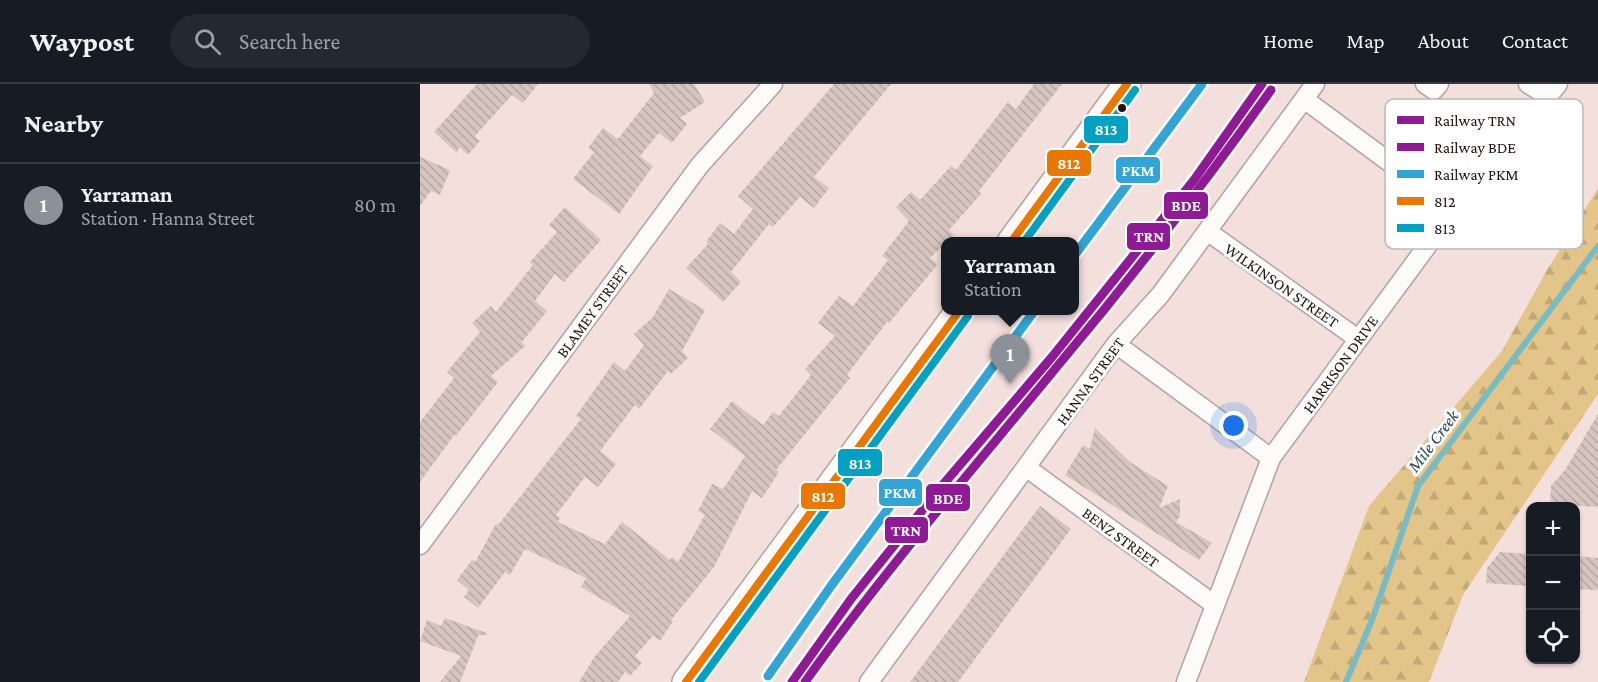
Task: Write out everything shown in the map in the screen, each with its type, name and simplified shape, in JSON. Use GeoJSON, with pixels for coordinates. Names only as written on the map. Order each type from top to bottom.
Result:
{"type":"FeatureCollection","features":[{"type":"Feature","properties":{"kind":"main road"},"geometry":{"type":"LineString","coordinates":[[1015,237],[1127,84]]}},
{"type":"Feature","properties":{"kind":"main road"},"geometry":{"type":"LineString","coordinates":[[686,682],[956,315]]}},
{"type":"Feature","properties":{"kind":"street","name":"BLAMEY STREET"},"geometry":{"type":"LineString","coordinates":[[420,545],[700,165],[773,84]]}},
{"type":"Feature","properties":{"kind":"street"},"geometry":{"type":"LineString","coordinates":[[1425,84],[1434,90],[1439,84]]}},
{"type":"Feature","properties":{"kind":"street"},"geometry":{"type":"LineString","coordinates":[[1528,84],[1553,90]]}},
{"type":"Feature","properties":{"kind":"street"},"geometry":{"type":"LineString","coordinates":[[1310,91],[1385,153]]}},
{"type":"Feature","properties":{"kind":"street","name":"HANNA STREET"},"geometry":{"type":"LineString","coordinates":[[869,682],[1116,344],[1161,294],[1310,91]]}},
{"type":"Feature","properties":{"kind":"street","name":"WILKINSON STREET"},"geometry":{"type":"LineString","coordinates":[[1207,231],[1358,339]]}},
{"type":"Feature","properties":{"kind":"street","name":"HARRISON DRIVE"},"geometry":{"type":"LineString","coordinates":[[1186,682],[1271,458],[1425,249]]}},
{"type":"Feature","properties":{"kind":"street"},"geometry":{"type":"LineString","coordinates":[[1116,344],[1271,458]]}},
{"type":"Feature","properties":{"kind":"street","name":"BENZ STREET"},"geometry":{"type":"LineString","coordinates":[[1027,468],[1215,605]]}},
{"type":"Feature","properties":{"kind":"green space"},"geometry":{"type":"Polygon","coordinates":[[[1598,188],[1598,394],[1463,595],[1429,682],[1304,682],[1369,506],[1502,351],[1560,249],[1583,249],[1583,212],[1598,188]]]}},
{"type":"Feature","properties":{"kind":"building"},"geometry":{"type":"Polygon","coordinates":[[[477,84],[538,84],[523,103],[512,95],[475,136],[480,141],[468,155],[459,147],[457,153],[434,132],[477,84]]]}},
{"type":"Feature","properties":{"kind":"building"},"geometry":{"type":"Polygon","coordinates":[[[649,84],[694,84],[705,102],[680,118],[687,124],[672,143],[659,133],[640,156],[653,166],[619,214],[573,179],[594,152],[588,148],[603,128],[618,139],[654,93],[649,84]]]}},
{"type":"Feature","properties":{"kind":"building"},"geometry":{"type":"Polygon","coordinates":[[[834,84],[891,84],[814,177],[829,188],[814,208],[800,197],[773,227],[769,224],[731,272],[741,282],[723,302],[686,268],[708,244],[706,242],[720,223],[734,234],[753,209],[738,196],[834,84]]]}},
{"type":"Feature","properties":{"kind":"building"},"geometry":{"type":"Polygon","coordinates":[[[1034,84],[1062,84],[979,191],[981,194],[949,230],[954,235],[941,237],[941,247],[930,258],[938,264],[889,323],[887,322],[847,375],[850,378],[776,470],[779,472],[762,498],[752,491],[714,567],[671,620],[673,621],[660,641],[653,636],[635,656],[642,663],[630,676],[625,672],[618,682],[579,682],[595,656],[630,616],[581,587],[586,578],[525,549],[510,575],[505,572],[478,608],[464,597],[469,590],[457,580],[472,560],[475,562],[496,524],[498,525],[581,419],[576,416],[614,362],[625,371],[644,345],[634,334],[653,317],[669,289],[705,310],[682,351],[688,358],[671,374],[668,371],[639,409],[635,405],[600,451],[616,464],[598,487],[585,477],[556,515],[560,518],[558,522],[605,544],[622,522],[670,560],[672,557],[678,562],[705,515],[698,511],[712,484],[723,489],[745,456],[710,429],[732,401],[763,425],[773,412],[779,416],[811,375],[805,369],[835,336],[818,323],[839,296],[853,306],[888,260],[882,256],[909,221],[896,207],[911,192],[920,200],[951,166],[956,170],[1008,102],[1016,109],[1034,84]]]}},
{"type":"Feature","properties":{"kind":"building"},"geometry":{"type":"Polygon","coordinates":[[[420,157],[450,170],[440,195],[431,191],[420,206],[420,157]]]}},
{"type":"Feature","properties":{"kind":"building"},"geometry":{"type":"Polygon","coordinates":[[[565,207],[601,240],[564,282],[555,274],[535,301],[547,311],[522,342],[525,346],[491,376],[498,382],[456,436],[455,434],[420,482],[420,422],[454,378],[447,372],[480,332],[472,323],[491,306],[496,312],[533,265],[530,262],[557,232],[549,225],[565,207]]]}},
{"type":"Feature","properties":{"kind":"building"},"geometry":{"type":"Polygon","coordinates":[[[1598,414],[1598,507],[1580,506],[1580,502],[1550,502],[1551,486],[1565,470],[1598,414]]]}},
{"type":"Feature","properties":{"kind":"building"},"geometry":{"type":"Polygon","coordinates":[[[1095,428],[1130,462],[1168,486],[1159,508],[1180,499],[1180,516],[1176,522],[1212,543],[1199,560],[1065,475],[1083,445],[1090,449],[1095,428]]]}},
{"type":"Feature","properties":{"kind":"building"},"geometry":{"type":"Polygon","coordinates":[[[1040,506],[1071,529],[958,682],[910,682],[1040,506]]]}},
{"type":"Feature","properties":{"kind":"building"},"geometry":{"type":"Polygon","coordinates":[[[1500,552],[1526,554],[1526,586],[1486,583],[1487,568],[1500,552]]]}},
{"type":"Feature","properties":{"kind":"building"},"geometry":{"type":"Polygon","coordinates":[[[1580,556],[1598,558],[1598,590],[1580,589],[1580,556]]]}},
{"type":"Feature","properties":{"kind":"building"},"geometry":{"type":"Polygon","coordinates":[[[445,618],[489,634],[478,636],[460,682],[440,682],[461,656],[420,641],[427,620],[441,626],[445,618]]]}},
{"type":"Feature","properties":{"kind":"waterway","name":"Mile Creek"},"geometry":{"type":"LineString","coordinates":[[1346,682],[1372,620],[1418,486],[1598,246]]}},
{"type":"Feature","properties":{"kind":"rail line","name":"PKM"},"geometry":{"type":"LineString","coordinates":[[1079,249],[1202,84]]}},
{"type":"Feature","properties":{"kind":"rail line","name":"TRN"},"geometry":{"type":"LineString","coordinates":[[792,682],[851,599],[941,487],[1052,357],[1194,180],[1262,84]]}},
{"type":"Feature","properties":{"kind":"rail line","name":"BDE"},"geometry":{"type":"LineString","coordinates":[[805,682],[897,560],[1142,263],[1271,90]]}},
{"type":"Feature","properties":{"kind":"rail line","name":"PKM"},"geometry":{"type":"LineString","coordinates":[[768,676],[831,586],[1031,315]]}},
{"type":"Feature","properties":{"kind":"transit line","name":"812"},"geometry":{"type":"LineString","coordinates":[[1015,237],[1127,84]]}},
{"type":"Feature","properties":{"kind":"transit line","name":"813"},"geometry":{"type":"LineString","coordinates":[[1028,237],[1135,90]]}},
{"type":"Feature","properties":{"kind":"transit line","name":"812"},"geometry":{"type":"LineString","coordinates":[[686,682],[956,315]]}},
{"type":"Feature","properties":{"kind":"transit line","name":"813"},"geometry":{"type":"LineString","coordinates":[[699,682],[968,316]]}},
{"type":"Feature","properties":{"kind":"place","name":"Yarraman"},"geometry":{"type":"Point","coordinates":[1010,384]}}]}
